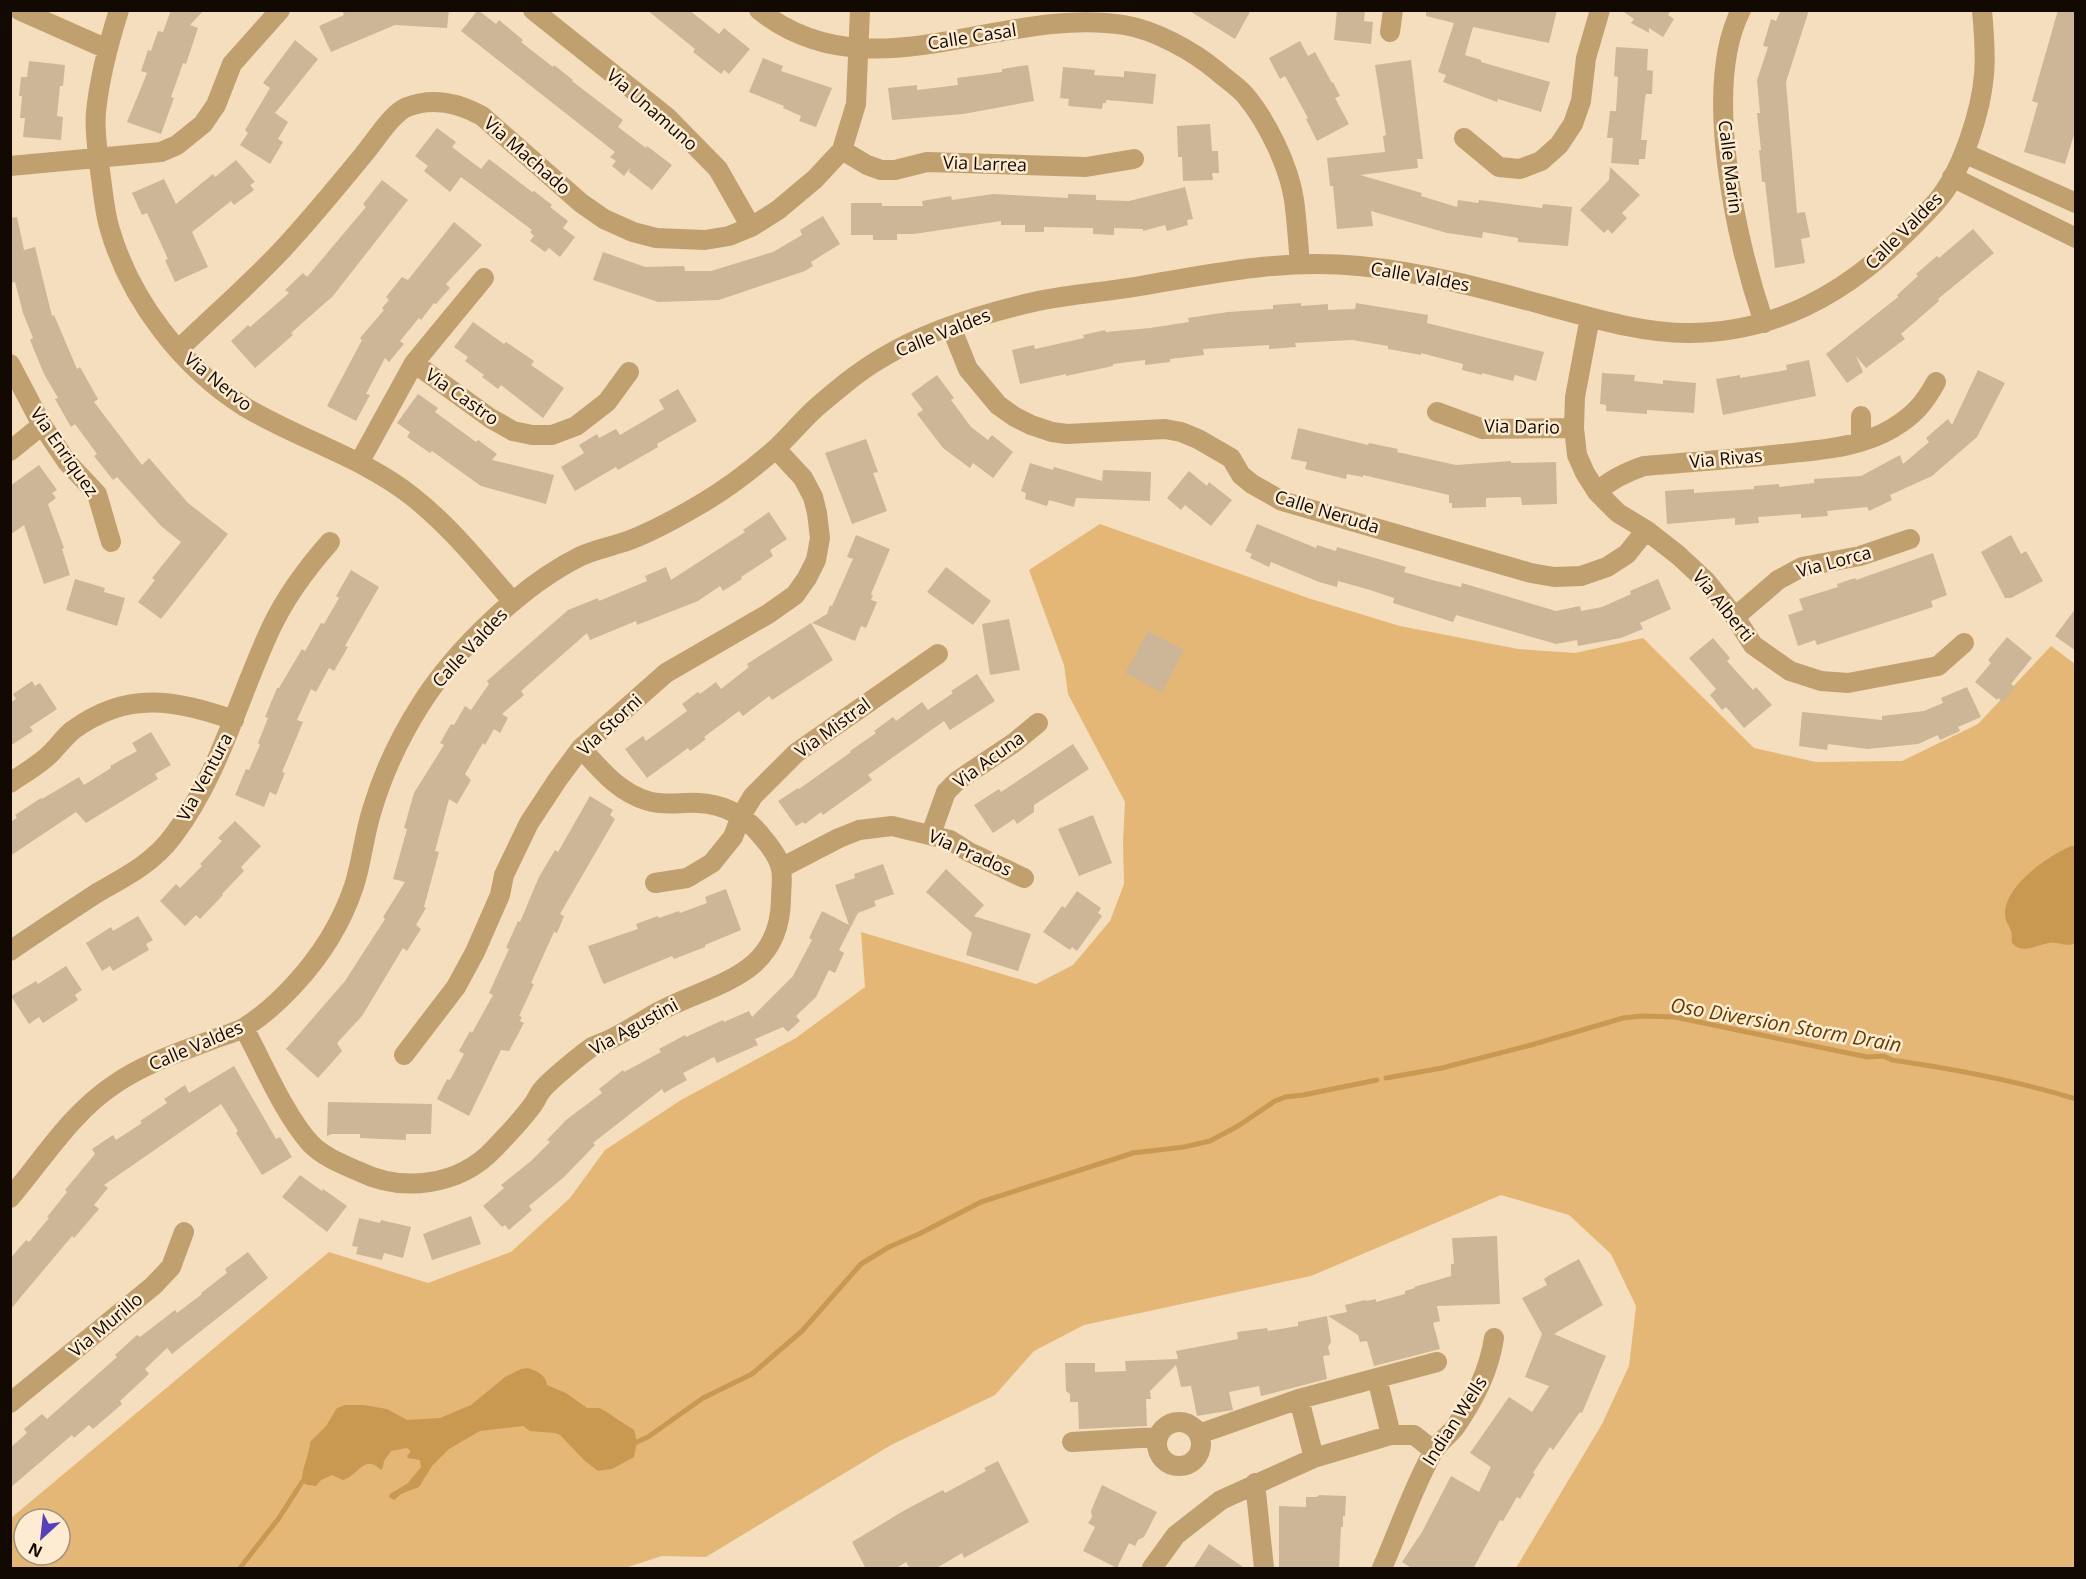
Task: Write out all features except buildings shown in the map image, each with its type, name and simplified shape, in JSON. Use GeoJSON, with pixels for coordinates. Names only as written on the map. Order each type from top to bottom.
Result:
{"type":"FeatureCollection","features":[{"type":"Feature","properties":{"kind":"street"},"geometry":{"type":"LineString","coordinates":[[19,10],[107,49],[119,10]]}},
{"type":"Feature","properties":{"kind":"street"},"geometry":{"type":"LineString","coordinates":[[10,166],[161,152],[177,145],[203,124],[216,105],[232,64],[280,10]]}},
{"type":"Feature","properties":{"kind":"street","name":"Via Unamuno"},"geometry":{"type":"LineString","coordinates":[[533,10],[667,117],[718,170],[751,227]]}},
{"type":"Feature","properties":{"kind":"street","name":"Calle Casal"},"geometry":{"type":"LineString","coordinates":[[759,10],[769,19],[796,34],[826,44],[858,50],[906,48],[1043,26],[1127,18],[1201,58],[1244,94],[1275,141],[1294,198],[1300,264]]}},
{"type":"Feature","properties":{"kind":"street","name":"Via Machado"},"geometry":{"type":"LineString","coordinates":[[178,350],[280,252],[387,125],[405,108],[422,103],[442,102],[465,107],[482,116],[581,203],[604,219],[633,232],[656,238],[705,240],[729,236],[751,227],[778,210],[815,179],[842,150],[856,104],[860,10]]}},
{"type":"Feature","properties":{"kind":"street"},"geometry":{"type":"LineString","coordinates":[[1390,32],[1393,10]]}},
{"type":"Feature","properties":{"kind":"street"},"geometry":{"type":"LineString","coordinates":[[1464,138],[1499,167],[1520,169],[1540,161],[1559,145],[1573,124],[1581,101],[1586,58],[1600,10]]}},
{"type":"Feature","properties":{"kind":"street","name":"Calle Marin"},"geometry":{"type":"LineString","coordinates":[[1742,10],[1733,27],[1725,63],[1723,111],[1733,205],[1764,323]]}},
{"type":"Feature","properties":{"kind":"street","name":"Calle Valdes"},"geometry":{"type":"LineString","coordinates":[[10,1198],[57,1137],[111,1086],[147,1065],[244,1028],[291,989],[323,949],[337,925],[354,886],[372,809],[403,734],[424,699],[489,623],[550,574],[587,553],[628,541],[700,504],[739,479],[776,449],[812,412],[879,360],[917,340],[951,327],[991,313],[1043,300],[1243,269],[1300,264],[1352,265],[1414,273],[1642,329],[1688,333],[1728,330],[1764,323],[1807,307],[1845,285],[1878,260],[1943,194],[1964,153],[1975,121],[1985,70],[1982,10]]}},
{"type":"Feature","properties":{"kind":"street","name":"Via Nervo"},"geometry":{"type":"LineString","coordinates":[[107,49],[96,113],[98,159],[110,229],[124,267],[156,323],[199,371],[244,405],[291,431],[359,463],[413,497],[458,537],[513,602]]}},
{"type":"Feature","properties":{"kind":"street","name":"Via Larrea"},"geometry":{"type":"LineString","coordinates":[[842,150],[867,165],[881,170],[895,171],[927,162],[1086,167],[1134,159]]}},
{"type":"Feature","properties":{"kind":"street"},"geometry":{"type":"LineString","coordinates":[[1964,153],[2076,203]]}},
{"type":"Feature","properties":{"kind":"street"},"geometry":{"type":"LineString","coordinates":[[1952,177],[2076,238]]}},
{"type":"Feature","properties":{"kind":"street"},"geometry":{"type":"LineString","coordinates":[[359,463],[414,363],[484,278]]}},
{"type":"Feature","properties":{"kind":"street","name":"Via Alberti"},"geometry":{"type":"LineString","coordinates":[[1590,318],[1575,397],[1574,428],[1577,454],[1586,473],[1597,492],[1617,513],[1646,530],[1706,581],[1735,616],[1753,645],[1790,671],[1821,681],[1848,684],[1938,666],[1964,643]]}},
{"type":"Feature","properties":{"kind":"street","name":"Calle Neruda"},"geometry":{"type":"LineString","coordinates":[[951,327],[968,369],[998,405],[1015,417],[1052,432],[1067,434],[1165,429],[1181,432],[1231,458],[1241,475],[1267,494],[1320,513],[1423,540],[1531,573],[1554,577],[1581,576],[1607,567],[1628,554],[1646,530]]}},
{"type":"Feature","properties":{"kind":"street","name":"Via Castro"},"geometry":{"type":"LineString","coordinates":[[414,363],[490,418],[513,430],[532,435],[552,435],[576,426],[607,402],[629,372]]}},
{"type":"Feature","properties":{"kind":"street","name":"Via Enriquez"},"geometry":{"type":"LineString","coordinates":[[10,364],[42,425],[67,462],[97,494],[111,542]]}},
{"type":"Feature","properties":{"kind":"street","name":"Via Rivas"},"geometry":{"type":"LineString","coordinates":[[1597,492],[1627,471],[1644,466],[1823,449],[1861,441],[1891,429],[1908,417],[1925,402],[1936,382]]}},
{"type":"Feature","properties":{"kind":"street","name":"Via Dario"},"geometry":{"type":"LineString","coordinates":[[1437,412],[1483,429],[1574,428]]}},
{"type":"Feature","properties":{"kind":"street"},"geometry":{"type":"LineString","coordinates":[[1861,416],[1861,441]]}},
{"type":"Feature","properties":{"kind":"street"},"geometry":{"type":"LineString","coordinates":[[10,451],[42,425]]}},
{"type":"Feature","properties":{"kind":"street","name":"Via Storni"},"geometry":{"type":"LineString","coordinates":[[404,1055],[456,987],[500,895],[504,875],[529,823],[581,748],[666,673],[768,614],[795,595],[807,579],[816,560],[820,538],[817,513],[813,497],[803,478],[776,449]]}},
{"type":"Feature","properties":{"kind":"street","name":"Via Lorca"},"geometry":{"type":"LineString","coordinates":[[1735,616],[1778,580],[1802,567],[1860,556],[1910,539]]}},
{"type":"Feature","properties":{"kind":"street","name":"Via Ventura"},"geometry":{"type":"LineString","coordinates":[[10,951],[52,922],[145,865],[173,836],[200,795],[234,720],[271,627],[307,568],[330,542]]}},
{"type":"Feature","properties":{"kind":"street","name":"Via Mistral"},"geometry":{"type":"LineString","coordinates":[[656,884],[687,878],[712,863],[733,837],[741,816],[753,796],[796,753],[938,654]]}},
{"type":"Feature","properties":{"kind":"street"},"geometry":{"type":"LineString","coordinates":[[10,783],[46,758],[70,732],[91,718],[110,709],[134,702],[165,703],[197,708],[234,720]]}},
{"type":"Feature","properties":{"kind":"street","name":"Via Acuna"},"geometry":{"type":"LineString","coordinates":[[931,834],[946,792],[957,781],[1015,742],[1038,723]]}},
{"type":"Feature","properties":{"kind":"street","name":"Via Agustini"},"geometry":{"type":"LineString","coordinates":[[244,1028],[296,1125],[312,1145],[334,1160],[368,1176],[396,1183],[428,1183],[450,1178],[471,1167],[493,1150],[534,1102],[541,1090],[592,1047],[609,1040],[670,1005],[734,978],[753,966],[766,951],[776,932],[781,911],[781,868],[769,845],[754,826],[741,816],[719,806],[698,803],[667,805],[647,800],[610,781],[581,748]]}},
{"type":"Feature","properties":{"kind":"street","name":"Via Prados"},"geometry":{"type":"LineString","coordinates":[[781,868],[859,830],[892,825],[950,840],[969,852],[1024,878]]}},
{"type":"Feature","properties":{"kind":"street","name":"Via Murillo"},"geometry":{"type":"LineString","coordinates":[[10,1403],[153,1286],[171,1267],[184,1232]]}},
{"type":"Feature","properties":{"kind":"street","name":"Indian Wells"},"geometry":{"type":"LineString","coordinates":[[1382,1569],[1404,1521],[1417,1482],[1434,1450],[1454,1428],[1483,1381],[1491,1359],[1494,1338]]}},
{"type":"Feature","properties":{"kind":"street"},"geometry":{"type":"LineString","coordinates":[[1199,1434],[1299,1399],[1437,1362]]}},
{"type":"Feature","properties":{"kind":"street"},"geometry":{"type":"LineString","coordinates":[[1377,1378],[1391,1435]]}},
{"type":"Feature","properties":{"kind":"street"},"geometry":{"type":"LineString","coordinates":[[1299,1399],[1314,1458]]}},
{"type":"Feature","properties":{"kind":"street"},"geometry":{"type":"LineString","coordinates":[[1186,1423],[1199,1434],[1201,1443],[1197,1457],[1191,1462],[1179,1466],[1171,1465],[1158,1454],[1157,1437],[1169,1424],[1186,1423]]}},
{"type":"Feature","properties":{"kind":"street"},"geometry":{"type":"LineString","coordinates":[[1152,1569],[1176,1535],[1221,1500],[1314,1458],[1391,1435],[1414,1435],[1434,1450]]}},
{"type":"Feature","properties":{"kind":"street"},"geometry":{"type":"LineString","coordinates":[[1072,1442],[1157,1437]]}},
{"type":"Feature","properties":{"kind":"street"},"geometry":{"type":"LineString","coordinates":[[1255,1483],[1264,1569]]}},
{"type":"Feature","properties":{"kind":"shaded area"},"geometry":{"type":"Polygon","coordinates":[[[1100,524],[1311,599],[1400,626],[1518,649],[1575,653],[1643,638],[1754,748],[1816,762],[1902,761],[1978,724],[2051,646],[2075,664],[2075,1568],[1516,1568],[1602,1424],[1629,1366],[1636,1306],[1611,1254],[1569,1215],[1501,1195],[1311,1276],[1084,1325],[1034,1351],[995,1395],[891,1445],[706,1557],[662,1556],[625,1568],[11,1568],[12,1517],[12,1567],[72,1567],[72,1507],[24,1507],[329,1252],[428,1283],[511,1252],[570,1198],[605,1150],[681,1100],[796,1038],[865,987],[861,932],[1036,984],[1073,965],[1110,921],[1124,884],[1125,802],[1068,694],[1064,665],[1029,570],[1100,524]]]}},
{"type":"Feature","properties":{"kind":"shaded area"},"geometry":{"type":"Polygon","coordinates":[[[2071,846],[2075,846],[2075,943],[2068,945],[2049,943],[2026,949],[2017,947],[2012,943],[2012,933],[2005,916],[2007,903],[2012,893],[2020,882],[2040,864],[2071,846]]]}},
{"type":"Feature","properties":{"kind":"shaded area"},"geometry":{"type":"Polygon","coordinates":[[[528,1368],[543,1376],[547,1385],[566,1393],[587,1408],[599,1408],[605,1411],[634,1430],[637,1442],[634,1457],[612,1469],[598,1471],[560,1435],[530,1431],[523,1426],[480,1431],[449,1449],[432,1466],[419,1487],[401,1494],[394,1500],[389,1497],[390,1494],[408,1483],[421,1467],[420,1460],[408,1458],[411,1451],[407,1448],[391,1451],[381,1470],[375,1465],[366,1464],[343,1480],[332,1475],[321,1480],[316,1486],[302,1482],[310,1442],[326,1426],[337,1408],[345,1405],[363,1405],[387,1409],[407,1420],[440,1418],[471,1405],[505,1377],[528,1368]]]}},
{"type":"Feature","properties":{"kind":"waterway","name":"Oso Diversion Storm Drain"},"geometry":{"type":"LineString","coordinates":[[1386,1078],[1442,1068],[1623,1018],[1675,1017],[1867,1057],[1884,1056],[1892,1060],[1984,1076],[2076,1099]]}},
{"type":"Feature","properties":{"kind":"waterway","name":"Oso Diversion Storm Drain"},"geometry":{"type":"LineString","coordinates":[[632,1441],[637,1442],[648,1437],[703,1398],[752,1374],[802,1331],[861,1264],[889,1247],[981,1202],[1133,1153],[1184,1147],[1210,1141],[1285,1097],[1377,1080]]}},
{"type":"Feature","properties":{"kind":"waterway","name":"Oso Diversion Storm Drain"},"geometry":{"type":"LineString","coordinates":[[240,1568],[306,1479]]}}]}
